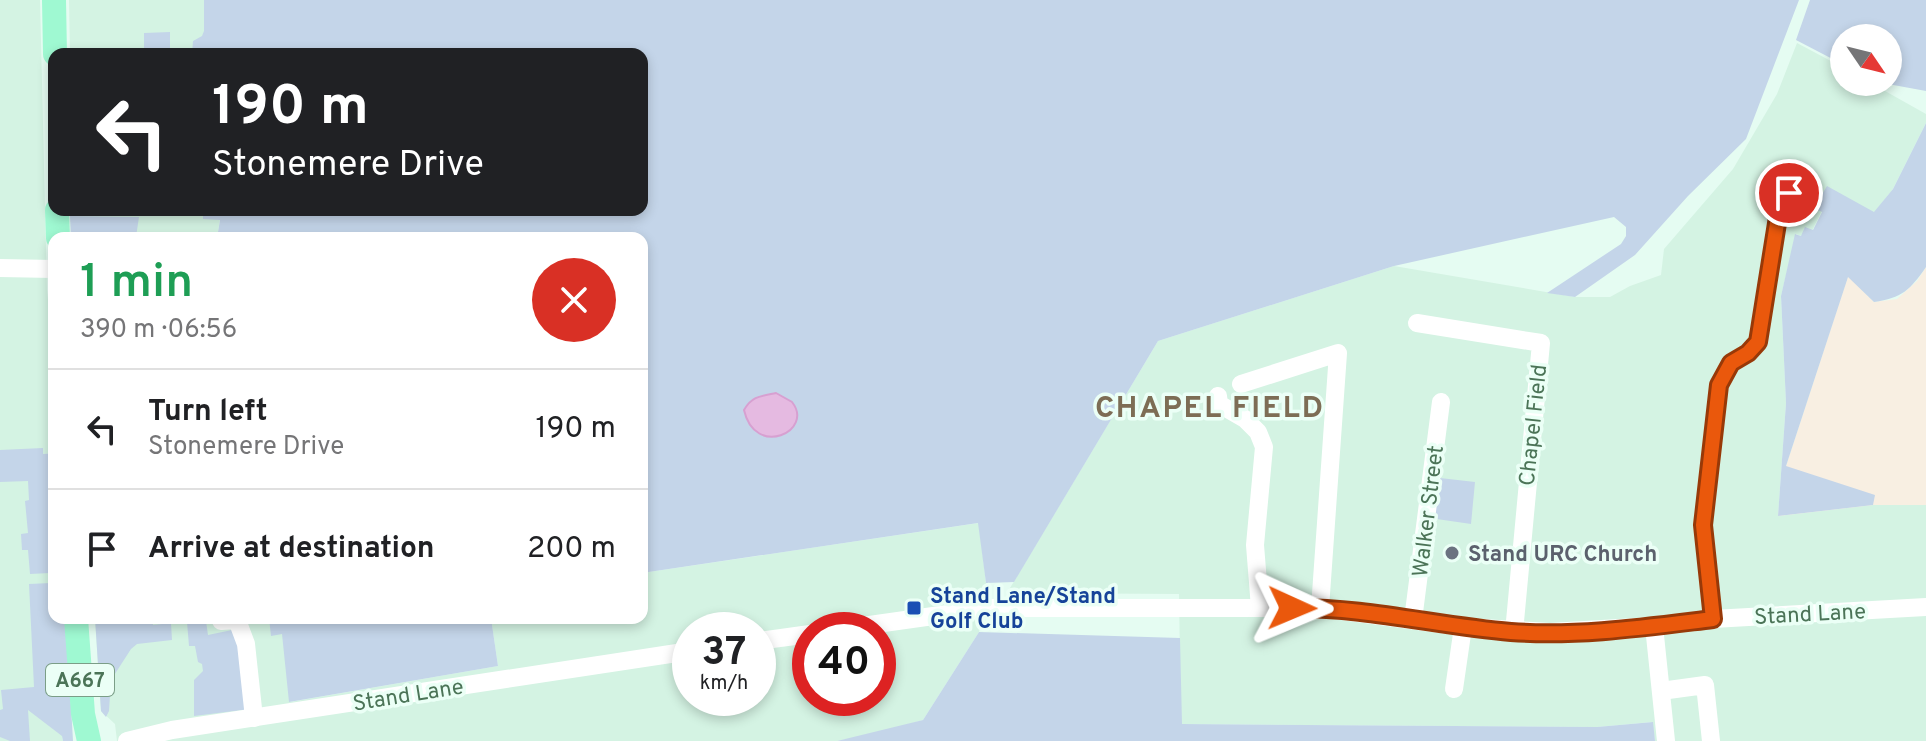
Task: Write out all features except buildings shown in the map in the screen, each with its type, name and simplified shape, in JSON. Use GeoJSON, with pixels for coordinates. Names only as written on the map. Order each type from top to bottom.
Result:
{"type":"FeatureCollection","features":[{"type":"Feature","properties":{"kind":"main road"},"geometry":{"type":"LineString","coordinates":[[54,0],[55,48]]}},
{"type":"Feature","properties":{"kind":"main road","name":"A667"},"geometry":{"type":"LineString","coordinates":[[76,624],[83,714],[89,741]]}},
{"type":"Feature","properties":{"kind":"street"},"geometry":{"type":"LineString","coordinates":[[1713,619],[1703,525],[1719,385],[1731,363],[1748,353],[1758,342],[1778,217],[1789,193]]}},
{"type":"Feature","properties":{"kind":"street"},"geometry":{"type":"LineString","coordinates":[[0,268],[48,269]]}},
{"type":"Feature","properties":{"kind":"street","name":"Chapel Field"},"geometry":{"type":"LineString","coordinates":[[1417,323],[1541,343],[1514,632]]}},
{"type":"Feature","properties":{"kind":"street"},"geometry":{"type":"LineString","coordinates":[[1241,384],[1338,353],[1320,608]]}},
{"type":"Feature","properties":{"kind":"street"},"geometry":{"type":"LineString","coordinates":[[1218,396],[1219,404],[1245,419],[1258,432],[1264,447],[1255,545],[1260,608]]}},
{"type":"Feature","properties":{"kind":"street","name":"Walker Street"},"geometry":{"type":"LineString","coordinates":[[1413,620],[1441,402]]}},
{"type":"Feature","properties":{"kind":"street","name":"Stand Lane"},"geometry":{"type":"LineString","coordinates":[[896,621],[990,608],[1320,608],[1514,632],[1597,631],[1713,619],[1926,607]]}},
{"type":"Feature","properties":{"kind":"street"},"geometry":{"type":"LineString","coordinates":[[238,624],[246,644],[254,718]]}},
{"type":"Feature","properties":{"kind":"street"},"geometry":{"type":"LineString","coordinates":[[1654,626],[1666,741]]}},
{"type":"Feature","properties":{"kind":"street"},"geometry":{"type":"LineString","coordinates":[[1454,689],[1463,627]]}},
{"type":"Feature","properties":{"kind":"street","name":"Stand Lane"},"geometry":{"type":"LineString","coordinates":[[127,741],[172,730],[672,654]]}},
{"type":"Feature","properties":{"kind":"street"},"geometry":{"type":"LineString","coordinates":[[1661,691],[1705,685],[1711,741]]}},
{"type":"Feature","properties":{"kind":"shaded area"},"geometry":{"type":"Polygon","coordinates":[[[0,0],[40,0],[48,299],[48,454],[43,454],[48,536],[48,624],[53,624],[63,741],[0,741],[0,0]]]}},
{"type":"Feature","properties":{"kind":"shaded area"},"geometry":{"type":"Polygon","coordinates":[[[69,0],[204,0],[205,26],[215,48],[70,48],[69,0]]]}},
{"type":"Feature","properties":{"kind":"shaded area"},"geometry":{"type":"Polygon","coordinates":[[[204,0],[1799,0],[1746,139],[1688,196],[1635,255],[1575,297],[1547,293],[1621,244],[1626,236],[1626,227],[1614,217],[1394,266],[1158,341],[1014,582],[986,583],[978,523],[648,572],[648,232],[218,232],[220,220],[203,219],[203,216],[648,216],[648,48],[192,48],[193,41],[204,31],[204,0]]]}},
{"type":"Feature","properties":{"kind":"shaded area"},"geometry":{"type":"Polygon","coordinates":[[[1810,0],[1926,0],[1926,91],[1902,87],[1902,24],[1830,24],[1830,58],[1796,40],[1810,0]]]}},
{"type":"Feature","properties":{"kind":"shaded area"},"geometry":{"type":"Polygon","coordinates":[[[170,32],[170,48],[144,48],[144,33],[170,32]]]}},
{"type":"Feature","properties":{"kind":"shaded area"},"geometry":{"type":"Polygon","coordinates":[[[1797,43],[1830,61],[1830,96],[1894,96],[1926,114],[1926,123],[1893,189],[1874,213],[1815,208],[1822,211],[1812,231],[1801,236],[1796,234],[1781,296],[1786,403],[1778,516],[1873,505],[1926,505],[1926,741],[1655,741],[1652,722],[1597,727],[1181,724],[1179,594],[1007,593],[1158,341],[1394,266],[1575,297],[1610,297],[1661,275],[1664,249],[1733,169],[1777,94],[1797,43]]]}},
{"type":"Feature","properties":{"kind":"shaded area"},"geometry":{"type":"Polygon","coordinates":[[[1926,123],[1926,267],[1904,292],[1874,302],[1848,277],[1786,466],[1875,495],[1873,505],[1778,516],[1786,403],[1781,296],[1795,234],[1801,236],[1805,227],[1813,230],[1822,212],[1814,208],[1827,186],[1874,212],[1893,189],[1926,123]]]}},
{"type":"Feature","properties":{"kind":"shaded area"},"geometry":{"type":"Polygon","coordinates":[[[70,216],[220,216],[218,232],[71,232],[70,216]]]}},
{"type":"Feature","properties":{"kind":"shaded area"},"geometry":{"type":"Polygon","coordinates":[[[70,216],[139,217],[137,232],[71,232],[70,216]]]}},
{"type":"Feature","properties":{"kind":"shaded area"},"geometry":{"type":"Polygon","coordinates":[[[1926,267],[1926,505],[1873,505],[1778,516],[1786,466],[1848,276],[1874,302],[1897,299],[1917,281],[1926,267]]]}},
{"type":"Feature","properties":{"kind":"shaded area"},"geometry":{"type":"Polygon","coordinates":[[[776,393],[792,402],[797,413],[796,422],[790,430],[770,437],[759,434],[750,425],[744,410],[754,399],[776,393]]]}},
{"type":"Feature","properties":{"kind":"shaded area"},"geometry":{"type":"Polygon","coordinates":[[[43,448],[43,454],[48,454],[48,573],[30,574],[28,550],[22,550],[21,534],[28,533],[25,501],[29,500],[28,481],[0,482],[0,450],[43,448]]]}},
{"type":"Feature","properties":{"kind":"shaded area"},"geometry":{"type":"Polygon","coordinates":[[[1440,478],[1475,482],[1471,524],[1430,518],[1440,478]]]}},
{"type":"Feature","properties":{"kind":"shaded area"},"geometry":{"type":"Polygon","coordinates":[[[979,523],[986,583],[979,632],[923,720],[837,741],[117,741],[115,724],[101,711],[95,624],[282,624],[290,702],[498,666],[492,624],[648,624],[648,572],[979,523]]]}},
{"type":"Feature","properties":{"kind":"shaded area"},"geometry":{"type":"Polygon","coordinates":[[[48,583],[48,624],[66,624],[73,741],[63,741],[62,736],[28,710],[30,741],[10,741],[0,737],[0,710],[3,709],[1,690],[34,687],[29,584],[48,583]]]}},
{"type":"Feature","properties":{"kind":"shaded area"},"geometry":{"type":"Polygon","coordinates":[[[95,624],[171,624],[172,640],[137,644],[131,649],[111,680],[106,717],[101,711],[95,624]]]}},
{"type":"Feature","properties":{"kind":"shaded area"},"geometry":{"type":"Polygon","coordinates":[[[187,624],[206,624],[208,635],[232,630],[241,656],[250,709],[194,716],[194,680],[203,671],[195,646],[189,646],[187,624]]]}},
{"type":"Feature","properties":{"kind":"shaded area"},"geometry":{"type":"Polygon","coordinates":[[[270,624],[492,624],[498,666],[289,702],[282,634],[271,636],[270,624]]]}},
{"type":"Feature","properties":{"kind":"shaded area"},"geometry":{"type":"Polygon","coordinates":[[[979,632],[1180,638],[1182,724],[1597,727],[1653,722],[1655,741],[837,741],[923,720],[979,632]]]}},
{"type":"Feature","properties":{"kind":"place","name":"Stand URC Church"},"geometry":{"type":"Point","coordinates":[1452,553]}},
{"type":"Feature","properties":{"kind":"place","name":"Stand Lane/Stand Golf Club"},"geometry":{"type":"Point","coordinates":[914,608]}},
{"type":"Feature","properties":{"kind":"district","name":"CHAPEL FIELD"},"geometry":{"type":"Point","coordinates":[1210,407]}},
{"type":"Feature","properties":{"kind":"route"},"geometry":{"type":"LineString","coordinates":[[1292,608],[1346,610],[1514,632],[1597,631],[1713,619],[1703,525],[1719,385],[1731,363],[1748,353],[1758,342],[1778,217],[1789,193]]}}]}
